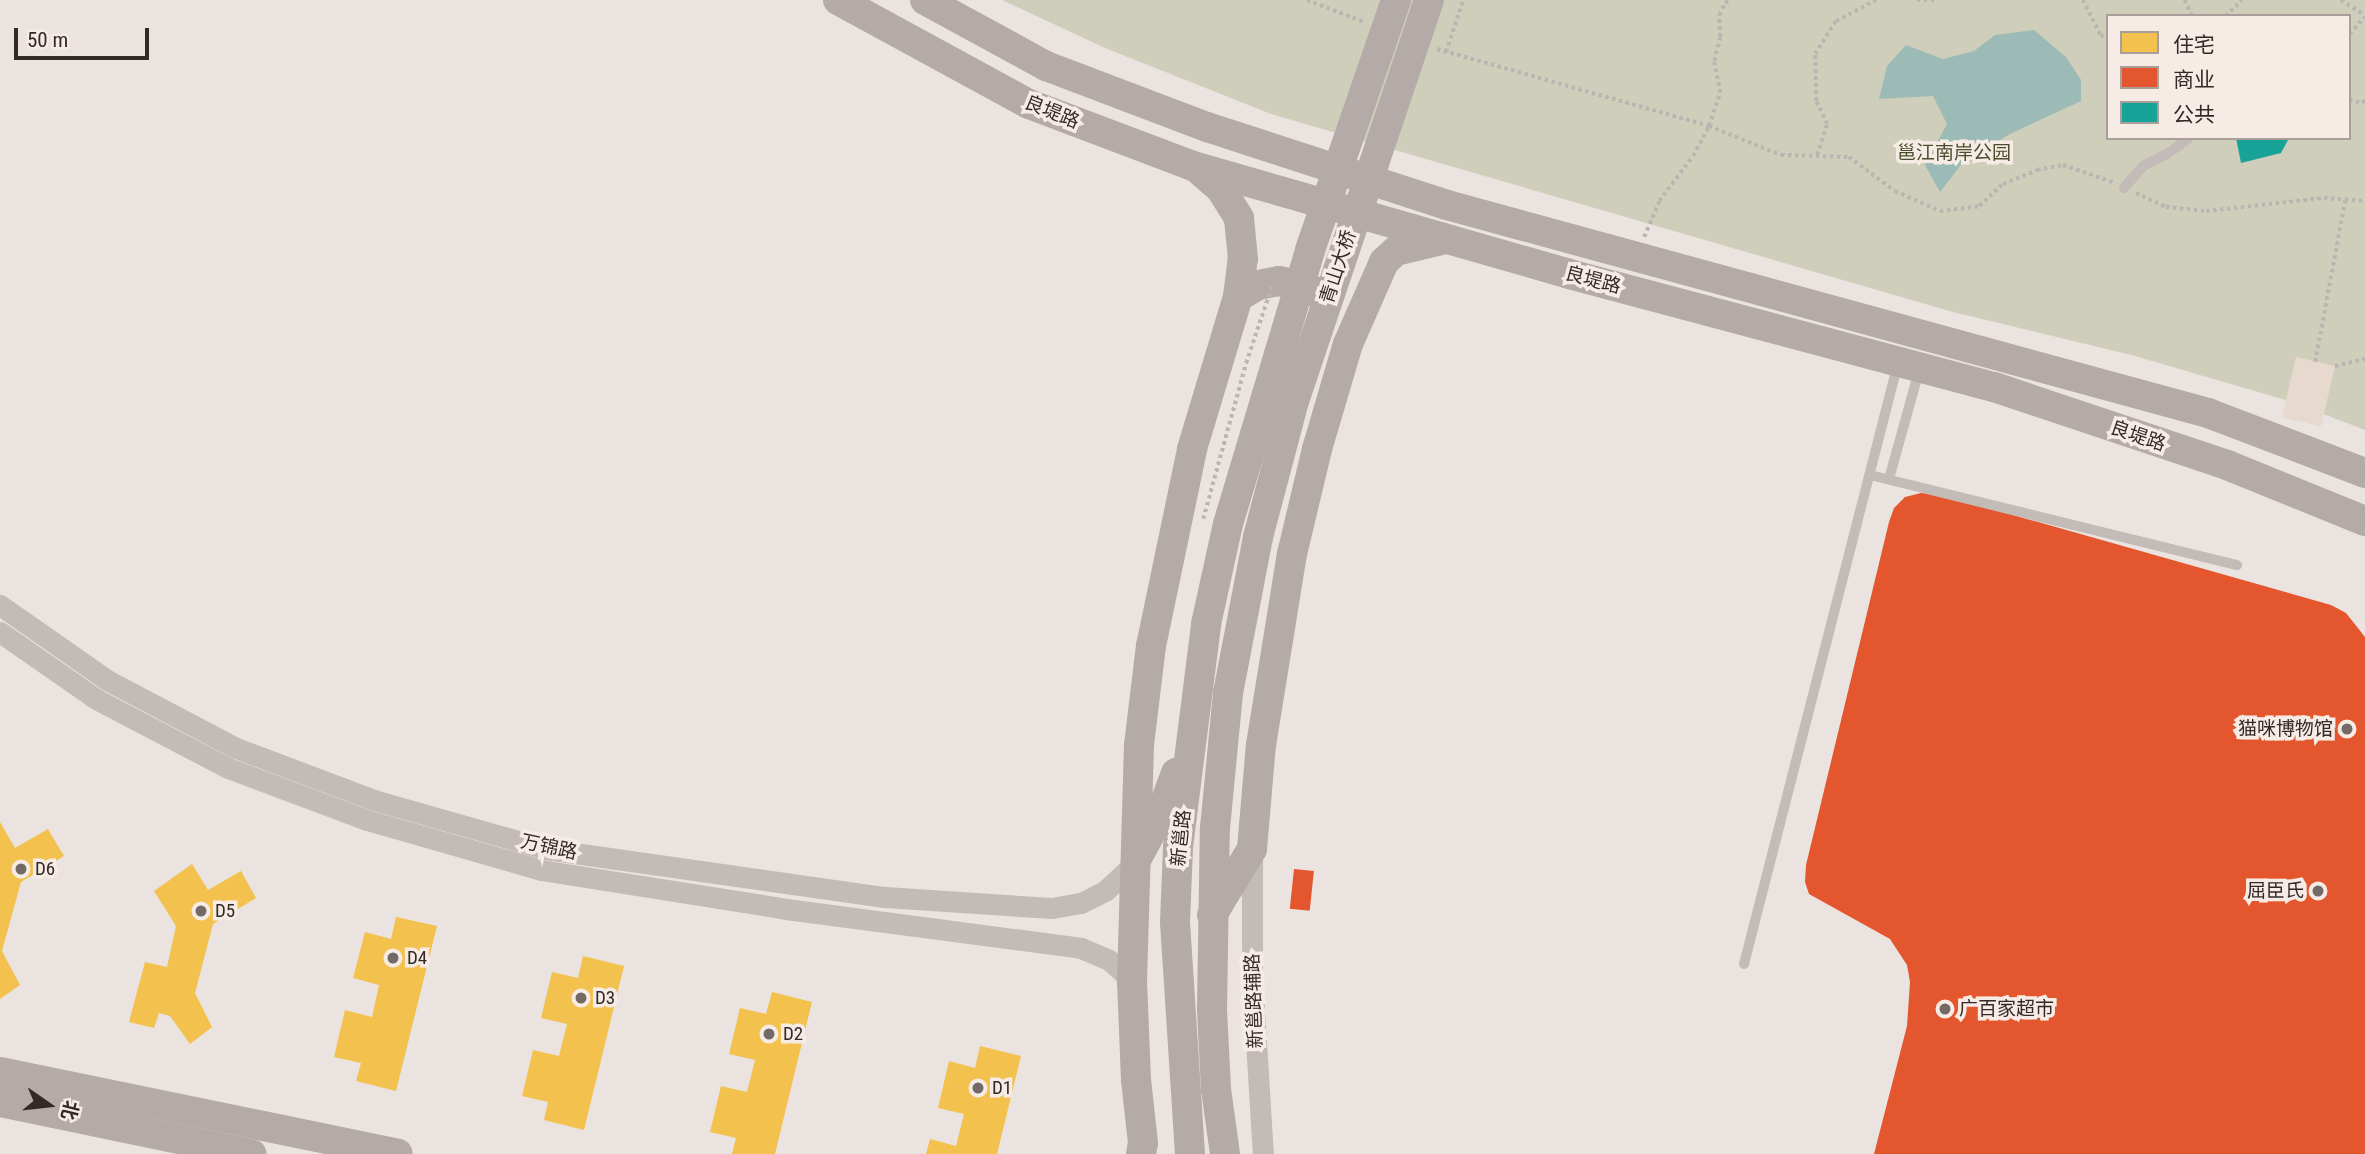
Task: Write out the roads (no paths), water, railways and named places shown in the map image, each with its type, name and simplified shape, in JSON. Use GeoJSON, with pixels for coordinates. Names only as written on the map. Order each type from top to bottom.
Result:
{"type":"FeatureCollection","features":[{"type":"Feature","properties":{"kind":"main road","name":"良堤路"},"geometry":{"type":"LineString","coordinates":[[838,0],[1029,104],[1193,166],[1569,274],[1994,387],[2227,466],[2365,521]]}},
{"type":"Feature","properties":{"kind":"main road","name":"良堤路"},"geometry":{"type":"LineString","coordinates":[[925,0],[1046,66],[1207,127],[1447,205],[2208,413],[2365,473]]}},
{"type":"Feature","properties":{"kind":"main road","name":"青山大桥"},"geometry":{"type":"LineString","coordinates":[[1228,524],[1310,250],[1396,0]]}},
{"type":"Feature","properties":{"kind":"main road","name":"青山大桥"},"geometry":{"type":"LineString","coordinates":[[1258,537],[1294,401],[1429,0]]}},
{"type":"Feature","properties":{"kind":"main road"},"geometry":{"type":"LineString","coordinates":[[1143,1150],[1136,1080],[1132,981],[1139,745],[1151,646],[1192,449],[1238,297],[1244,259],[1239,218],[1221,189],[1193,166]]}},
{"type":"Feature","properties":{"kind":"main road"},"geometry":{"type":"LineString","coordinates":[[1212,915],[1252,849],[1261,745],[1292,554],[1317,449],[1348,344],[1384,262],[1396,251],[1444,239]]}},
{"type":"Feature","properties":{"kind":"main road"},"geometry":{"type":"LineString","coordinates":[[1569,274],[1577,239]]}},
{"type":"Feature","properties":{"kind":"main road"},"geometry":{"type":"LineString","coordinates":[[1238,297],[1258,285],[1279,281],[1307,287],[1331,301],[1341,317],[1348,344]]}},
{"type":"Feature","properties":{"kind":"main road"},"geometry":{"type":"LineString","coordinates":[[2317,502],[2365,537]]}},
{"type":"Feature","properties":{"kind":"main road","name":"新邕路"},"geometry":{"type":"LineString","coordinates":[[1190,1154],[1175,922],[1178,847],[1206,624],[1228,524]]}},
{"type":"Feature","properties":{"kind":"main road","name":"新邕路"},"geometry":{"type":"LineString","coordinates":[[1227,1146],[1215,1076],[1212,915],[1215,828],[1228,693],[1258,537]]}},
{"type":"Feature","properties":{"kind":"main road"},"geometry":{"type":"LineString","coordinates":[[1135,863],[1160,816],[1193,726]]}},
{"type":"Feature","properties":{"kind":"main road"},"geometry":{"type":"LineString","coordinates":[[1222,770],[1228,803],[1252,849]]}},
{"type":"Feature","properties":{"kind":"main road"},"geometry":{"type":"LineString","coordinates":[[0,1072],[398,1154]]}},
{"type":"Feature","properties":{"kind":"main road"},"geometry":{"type":"LineString","coordinates":[[0,1102],[252,1154]]}},
{"type":"Feature","properties":{"kind":"street","name":"万锦路"},"geometry":{"type":"LineString","coordinates":[[0,605],[107,680],[236,748],[374,800],[546,849],[885,897],[1052,908],[1082,903],[1106,890],[1135,863]]}},
{"type":"Feature","properties":{"kind":"street","name":"万锦路"},"geometry":{"type":"LineString","coordinates":[[0,632],[96,699],[228,768],[367,820],[541,870],[786,909],[1081,948],[1109,960],[1132,981]]}},
{"type":"Feature","properties":{"kind":"street","name":"新邕路辅路"},"geometry":{"type":"LineString","coordinates":[[1252,849],[1252,976],[1263,1154]]}},
{"type":"Feature","properties":{"kind":"lane"},"geometry":{"type":"LineString","coordinates":[[2124,188],[2143,166],[2186,140]]}},
{"type":"Feature","properties":{"kind":"lane"},"geometry":{"type":"LineString","coordinates":[[1744,964],[1870,475],[1909,365]]}},
{"type":"Feature","properties":{"kind":"lane"},"geometry":{"type":"LineString","coordinates":[[1889,479],[1909,365]]}},
{"type":"Feature","properties":{"kind":"lane"},"geometry":{"type":"LineString","coordinates":[[1870,475],[2237,565]]}},
{"type":"Feature","properties":{"kind":"water"},"geometry":{"type":"Polygon","coordinates":[[[2034,30],[2066,57],[2081,80],[2081,101],[2010,134],[1964,161],[1940,192],[1925,165],[1947,124],[1933,96],[1879,99],[1887,66],[1906,45],[1943,59],[1974,51],[1995,35],[2034,30]]]}},
{"type":"Feature","properties":{"kind":"place","name":"猫咪博物馆"},"geometry":{"type":"Point","coordinates":[2347,729]}},
{"type":"Feature","properties":{"kind":"place","name":"D6"},"geometry":{"type":"Point","coordinates":[21,869]}},
{"type":"Feature","properties":{"kind":"place","name":"屈臣氏"},"geometry":{"type":"Point","coordinates":[2318,891]}},
{"type":"Feature","properties":{"kind":"place","name":"D5"},"geometry":{"type":"Point","coordinates":[201,911]}},
{"type":"Feature","properties":{"kind":"place","name":"D4"},"geometry":{"type":"Point","coordinates":[393,958]}},
{"type":"Feature","properties":{"kind":"place","name":"D3"},"geometry":{"type":"Point","coordinates":[581,998]}},
{"type":"Feature","properties":{"kind":"place","name":"广百家超市"},"geometry":{"type":"Point","coordinates":[1945,1009]}},
{"type":"Feature","properties":{"kind":"place","name":"D2"},"geometry":{"type":"Point","coordinates":[769,1034]}},
{"type":"Feature","properties":{"kind":"place","name":"D1"},"geometry":{"type":"Point","coordinates":[978,1088]}},
{"type":"Feature","properties":{"kind":"park label","name":"邕江南岸公园"},"geometry":{"type":"Point","coordinates":[1954,153]}}]}
